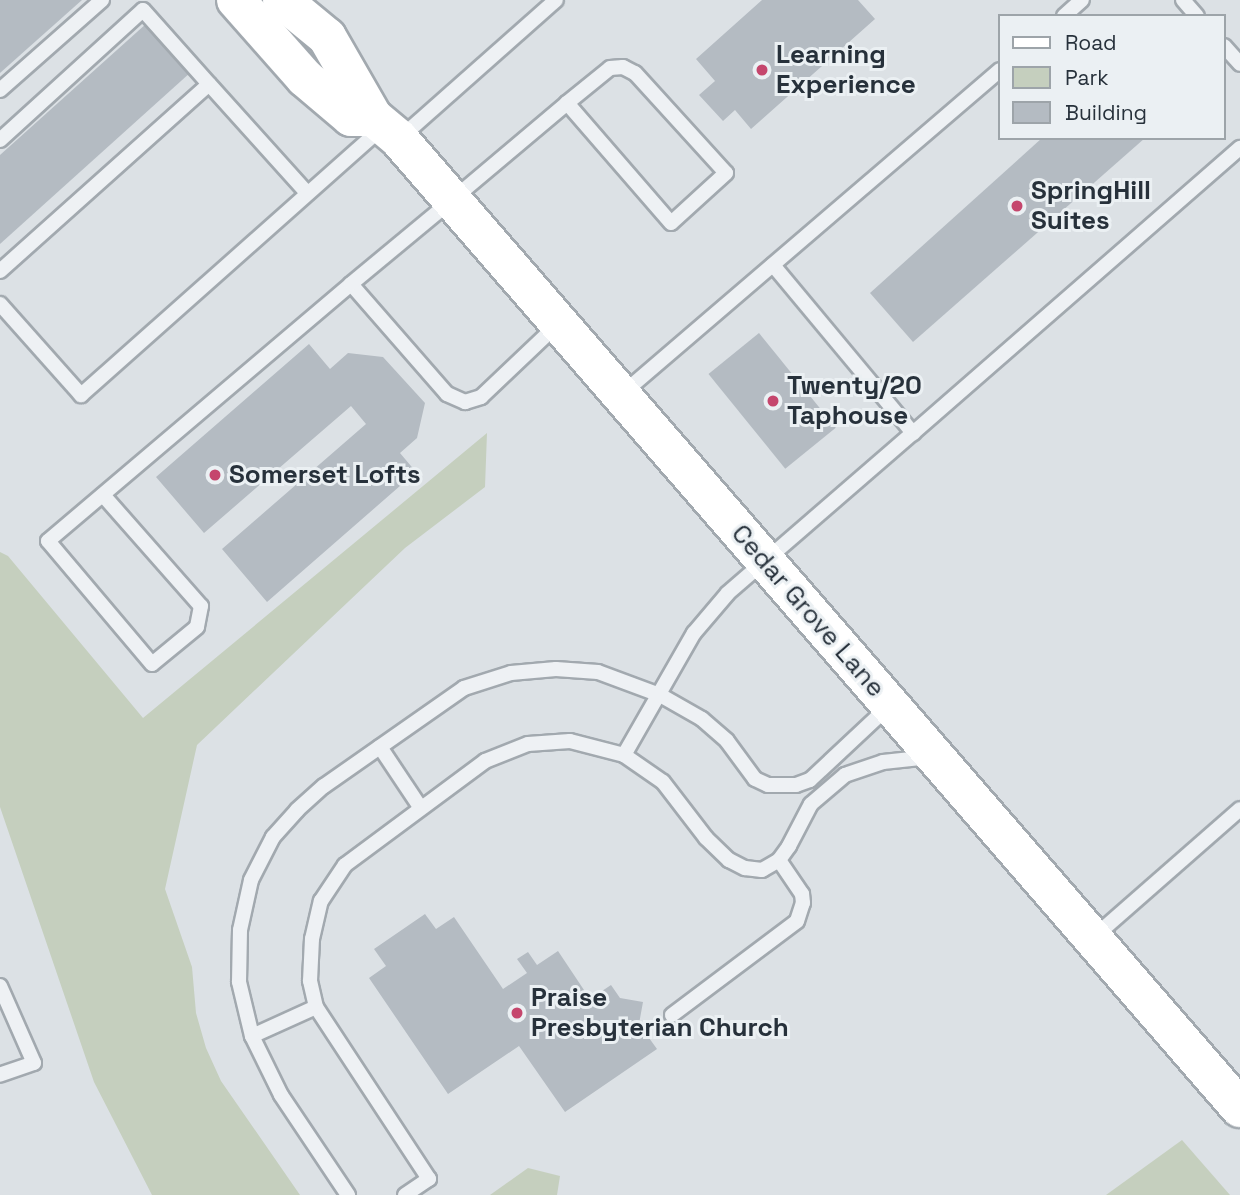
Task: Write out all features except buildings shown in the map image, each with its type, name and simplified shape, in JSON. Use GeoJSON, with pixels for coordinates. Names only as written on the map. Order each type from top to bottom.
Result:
{"type":"FeatureCollection","features":[{"type":"Feature","properties":{"kind":"main road"},"geometry":{"type":"LineString","coordinates":[[236,0],[305,78],[351,117],[385,128]]}},
{"type":"Feature","properties":{"kind":"main road","name":"Cedar Grove Lane"},"geometry":{"type":"LineString","coordinates":[[282,0],[327,37],[385,128],[452,200],[1240,1108]]}},
{"type":"Feature","properties":{"kind":"lane"},"geometry":{"type":"LineString","coordinates":[[0,89],[102,0]]}},
{"type":"Feature","properties":{"kind":"lane"},"geometry":{"type":"LineString","coordinates":[[0,304],[80,395],[306,193],[385,128],[556,0]]}},
{"type":"Feature","properties":{"kind":"lane"},"geometry":{"type":"LineString","coordinates":[[1066,14],[1082,0]]}},
{"type":"Feature","properties":{"kind":"lane"},"geometry":{"type":"LineString","coordinates":[[1183,0],[1195,14]]}},
{"type":"Feature","properties":{"kind":"lane"},"geometry":{"type":"LineString","coordinates":[[0,141],[143,10],[306,193]]}},
{"type":"Feature","properties":{"kind":"lane"},"geometry":{"type":"LineString","coordinates":[[1226,48],[1240,64]]}},
{"type":"Feature","properties":{"kind":"lane"},"geometry":{"type":"LineString","coordinates":[[103,495],[201,606],[197,627],[152,664],[48,541],[567,103],[610,68],[629,69],[726,173],[671,223],[567,103]]}},
{"type":"Feature","properties":{"kind":"lane"},"geometry":{"type":"LineString","coordinates":[[621,395],[998,72]]}},
{"type":"Feature","properties":{"kind":"lane"},"geometry":{"type":"LineString","coordinates":[[0,271],[209,84]]}},
{"type":"Feature","properties":{"kind":"lane"},"geometry":{"type":"LineString","coordinates":[[624,755],[694,633],[728,593],[1240,148]]}},
{"type":"Feature","properties":{"kind":"lane"},"geometry":{"type":"LineString","coordinates":[[773,265],[913,433]]}},
{"type":"Feature","properties":{"kind":"lane"},"geometry":{"type":"LineString","coordinates":[[351,285],[447,394],[465,402],[481,397],[559,324]]}},
{"type":"Feature","properties":{"kind":"lane"},"geometry":{"type":"LineString","coordinates":[[348,1195],[281,1095],[252,1036],[239,982],[240,930],[251,880],[273,837],[297,810],[324,786],[464,688],[510,673],[556,669],[598,672],[660,695],[702,719],[727,741],[755,779],[768,785],[782,786],[810,780],[890,705]]}},
{"type":"Feature","properties":{"kind":"lane"},"geometry":{"type":"LineString","coordinates":[[405,1195],[429,1179],[316,1007],[310,981],[312,939],[321,901],[345,865],[485,761],[528,744],[570,741],[624,755],[663,782],[706,838],[729,860],[745,868],[762,870],[779,860],[811,804],[845,775],[883,762],[935,757]]}},
{"type":"Feature","properties":{"kind":"lane"},"geometry":{"type":"LineString","coordinates":[[380,747],[420,807]]}},
{"type":"Feature","properties":{"kind":"lane"},"geometry":{"type":"LineString","coordinates":[[1093,938],[1240,810]]}},
{"type":"Feature","properties":{"kind":"lane"},"geometry":{"type":"LineString","coordinates":[[672,1015],[797,921],[803,902],[802,894],[779,860]]}},
{"type":"Feature","properties":{"kind":"lane"},"geometry":{"type":"LineString","coordinates":[[0,986],[34,1063],[0,1075]]}},
{"type":"Feature","properties":{"kind":"lane"},"geometry":{"type":"LineString","coordinates":[[252,1036],[316,1007]]}},
{"type":"Feature","properties":{"kind":"green space"},"geometry":{"type":"Polygon","coordinates":[[[487,433],[485,487],[405,548],[197,745],[165,889],[192,967],[196,1013],[206,1048],[221,1081],[300,1195],[152,1195],[94,1082],[0,807],[0,552],[8,556],[143,718],[487,433]]]}},
{"type":"Feature","properties":{"kind":"green space"},"geometry":{"type":"Polygon","coordinates":[[[1182,1140],[1230,1195],[1106,1195],[1182,1140]]]}},
{"type":"Feature","properties":{"kind":"green space"},"geometry":{"type":"Polygon","coordinates":[[[528,1168],[560,1176],[557,1195],[490,1195],[528,1168]]]}},
{"type":"Feature","properties":{"kind":"place","name":"Learning Experience"},"geometry":{"type":"Point","coordinates":[762,70]}},
{"type":"Feature","properties":{"kind":"place","name":"SpringHill Suites"},"geometry":{"type":"Point","coordinates":[1017,206]}},
{"type":"Feature","properties":{"kind":"place","name":"Twenty/20 Taphouse"},"geometry":{"type":"Point","coordinates":[773,401]}},
{"type":"Feature","properties":{"kind":"place","name":"Somerset Lofts"},"geometry":{"type":"Point","coordinates":[215,475]}},
{"type":"Feature","properties":{"kind":"place","name":"Praise Presbyterian Church"},"geometry":{"type":"Point","coordinates":[517,1013]}}]}
